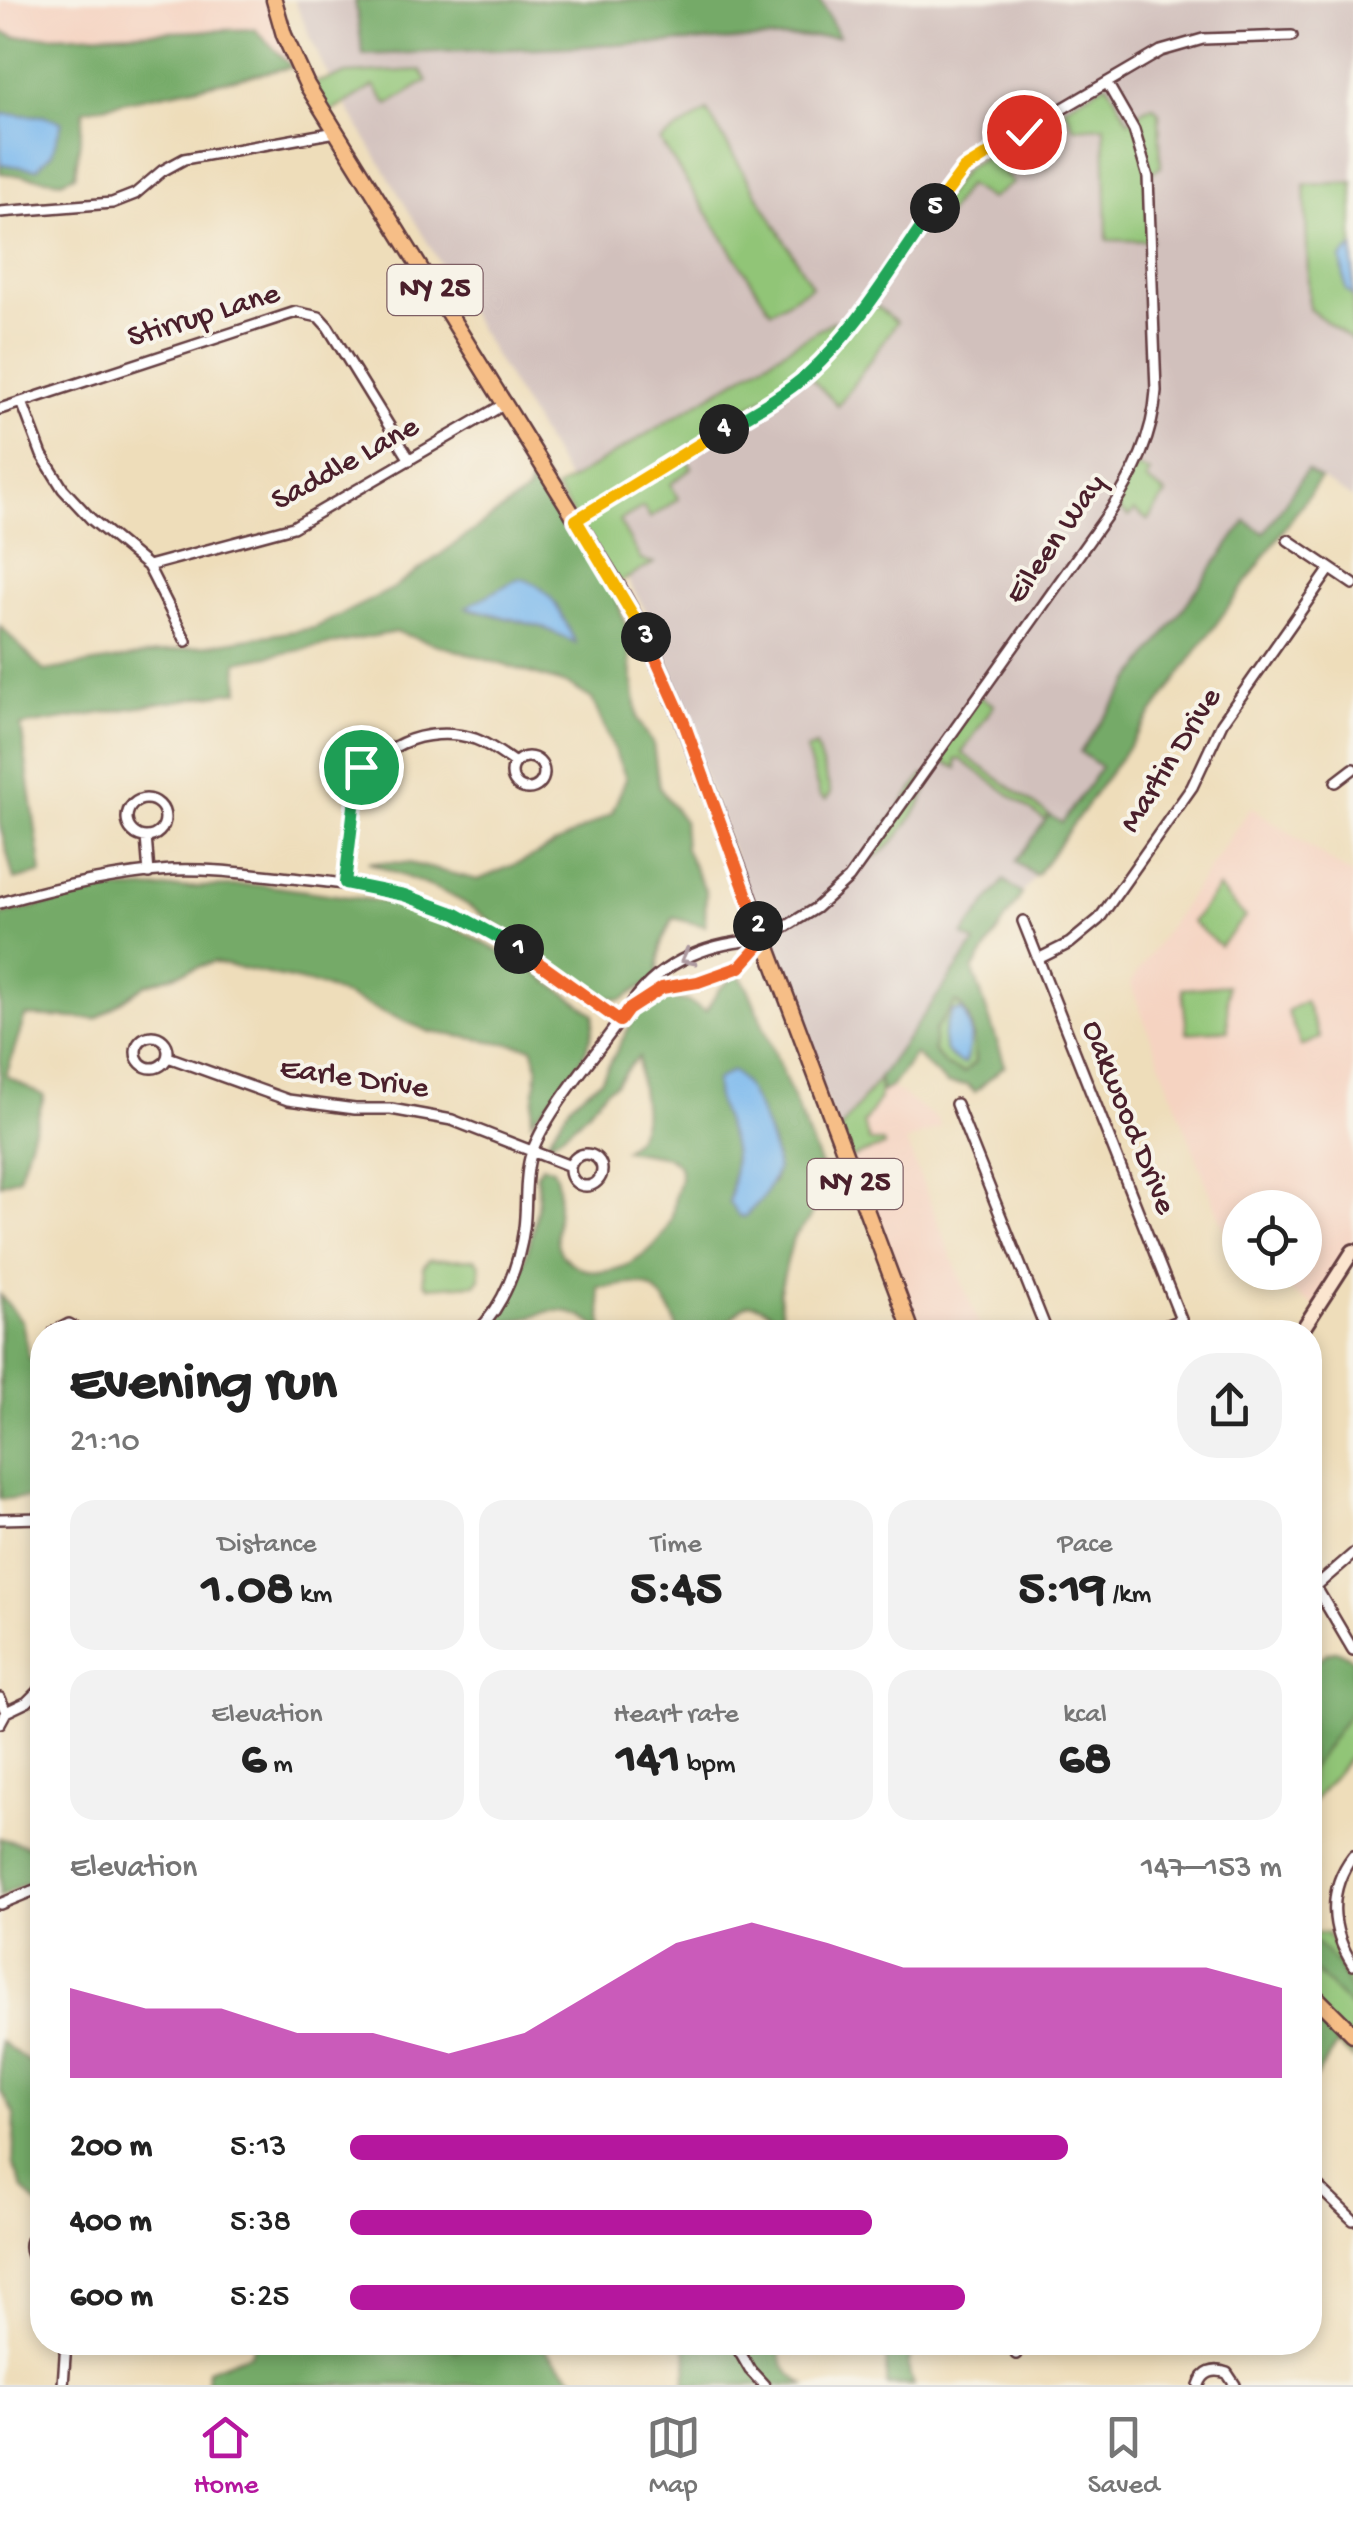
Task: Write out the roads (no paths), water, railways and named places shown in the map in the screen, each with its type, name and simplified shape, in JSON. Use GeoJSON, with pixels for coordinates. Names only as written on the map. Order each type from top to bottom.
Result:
{"type":"FeatureCollection","features":[{"type":"Feature","properties":{"kind":"main road","name":"NY 25"},"geometry":{"type":"LineString","coordinates":[[274,0],[295,62],[620,589],[662,670],[907,1320]]}},
{"type":"Feature","properties":{"kind":"main road"},"geometry":{"type":"LineString","coordinates":[[1322,2003],[1353,2034]]}},
{"type":"Feature","properties":{"kind":"street"},"geometry":{"type":"LineString","coordinates":[[576,520],[773,400],[807,374],[843,337],[964,169],[994,147],[1161,51],[1203,39],[1292,36]]}},
{"type":"Feature","properties":{"kind":"street","name":"Eileen Way"},"geometry":{"type":"LineString","coordinates":[[628,1010],[662,988],[698,982],[740,967],[764,940],[816,908],[858,866],[1110,512],[1142,454],[1156,391],[1148,177],[1134,130],[1106,82]]}},
{"type":"Feature","properties":{"kind":"street"},"geometry":{"type":"LineString","coordinates":[[0,212],[112,204],[135,194],[184,159],[336,132]]}},
{"type":"Feature","properties":{"kind":"street","name":"Stirrup Lane"},"geometry":{"type":"LineString","coordinates":[[0,409],[296,312],[318,317],[328,327],[410,460]]}},
{"type":"Feature","properties":{"kind":"street"},"geometry":{"type":"LineString","coordinates":[[22,402],[42,455],[63,489],[148,566],[186,641]]}},
{"type":"Feature","properties":{"kind":"street","name":"Saddle Lane"},"geometry":{"type":"LineString","coordinates":[[148,566],[293,527],[504,406]]}},
{"type":"Feature","properties":{"kind":"street"},"geometry":{"type":"LineString","coordinates":[[1288,540],[1353,584]]}},
{"type":"Feature","properties":{"kind":"street","name":"Martin Drive"},"geometry":{"type":"LineString","coordinates":[[1038,959],[1070,943],[1099,919],[1192,787],[1222,723],[1330,569]]}},
{"type":"Feature","properties":{"kind":"street"},"geometry":{"type":"LineString","coordinates":[[345,883],[355,798],[367,774],[388,749],[431,735],[452,734],[480,740],[515,763]]}},
{"type":"Feature","properties":{"kind":"street"},"geometry":{"type":"LineString","coordinates":[[367,774],[358,758],[361,741],[374,740],[388,749]]}},
{"type":"Feature","properties":{"kind":"street"},"geometry":{"type":"LineString","coordinates":[[1336,782],[1353,769]]}},
{"type":"Feature","properties":{"kind":"street"},"geometry":{"type":"LineString","coordinates":[[142,799],[155,801],[165,818],[160,830],[146,837],[132,832],[126,821],[132,804],[142,799]]}},
{"type":"Feature","properties":{"kind":"street"},"geometry":{"type":"LineString","coordinates":[[146,837],[149,873]]}},
{"type":"Feature","properties":{"kind":"street"},"geometry":{"type":"LineString","coordinates":[[0,903],[54,888],[175,870],[345,883],[404,895],[456,914],[525,952],[620,1021]]}},
{"type":"Feature","properties":{"kind":"street","name":"Oakwood Drive"},"geometry":{"type":"LineString","coordinates":[[1023,921],[1180,1320]]}},
{"type":"Feature","properties":{"kind":"street"},"geometry":{"type":"LineString","coordinates":[[485,1320],[510,1283],[524,1231],[533,1152],[549,1120],[646,984],[690,956],[730,941],[764,940]]}},
{"type":"Feature","properties":{"kind":"street","name":"Earle Drive"},"geometry":{"type":"LineString","coordinates":[[168,1057],[288,1100],[452,1120],[570,1166]]}},
{"type":"Feature","properties":{"kind":"street"},"geometry":{"type":"LineString","coordinates":[[956,1104],[1042,1320]]}},
{"type":"Feature","properties":{"kind":"street"},"geometry":{"type":"LineString","coordinates":[[1309,1320],[1353,1251]]}},
{"type":"Feature","properties":{"kind":"street"},"geometry":{"type":"LineString","coordinates":[[0,1519],[30,1518]]}},
{"type":"Feature","properties":{"kind":"street"},"geometry":{"type":"LineString","coordinates":[[1322,1575],[1353,1554]]}},
{"type":"Feature","properties":{"kind":"street"},"geometry":{"type":"LineString","coordinates":[[1322,1597],[1353,1650]]}},
{"type":"Feature","properties":{"kind":"street"},"geometry":{"type":"LineString","coordinates":[[0,1698],[6,1712]]}},
{"type":"Feature","properties":{"kind":"street"},"geometry":{"type":"LineString","coordinates":[[0,1723],[6,1712],[30,1698]]}},
{"type":"Feature","properties":{"kind":"street"},"geometry":{"type":"LineString","coordinates":[[1353,1856],[1339,1880],[1333,1905],[1340,1943],[1353,1965]]}},
{"type":"Feature","properties":{"kind":"street"},"geometry":{"type":"LineString","coordinates":[[0,1904],[30,1892]]}},
{"type":"Feature","properties":{"kind":"street"},"geometry":{"type":"LineString","coordinates":[[1322,2190],[1353,2220]]}},
{"type":"Feature","properties":{"kind":"street"},"geometry":{"type":"LineString","coordinates":[[63,2385],[65,2355]]}},
{"type":"Feature","properties":{"kind":"street"},"geometry":{"type":"LineString","coordinates":[[741,2355],[764,2385]]}},
{"type":"Feature","properties":{"kind":"street"},"geometry":{"type":"LineString","coordinates":[[1198,2385],[1204,2375],[1215,2370],[1226,2373],[1234,2385]]}},
{"type":"Feature","properties":{"kind":"water"},"geometry":{"type":"Polygon","coordinates":[[[0,114],[43,116],[62,122],[52,153],[37,169],[0,164],[0,114]]]}},
{"type":"Feature","properties":{"kind":"water"},"geometry":{"type":"Polygon","coordinates":[[[1353,248],[1353,297],[1346,290],[1341,258],[1353,248]]]}},
{"type":"Feature","properties":{"kind":"water"},"geometry":{"type":"Polygon","coordinates":[[[519,578],[548,594],[576,643],[542,627],[466,607],[519,578]]]}},
{"type":"Feature","properties":{"kind":"water"},"geometry":{"type":"Polygon","coordinates":[[[962,1010],[970,1036],[964,1064],[949,1055],[944,1042],[945,1027],[953,1011],[962,1010]]]}},
{"type":"Feature","properties":{"kind":"water"},"geometry":{"type":"Polygon","coordinates":[[[732,1071],[761,1116],[777,1170],[763,1198],[744,1217],[729,1202],[733,1151],[716,1089],[716,1080],[732,1071]]]}}]}
